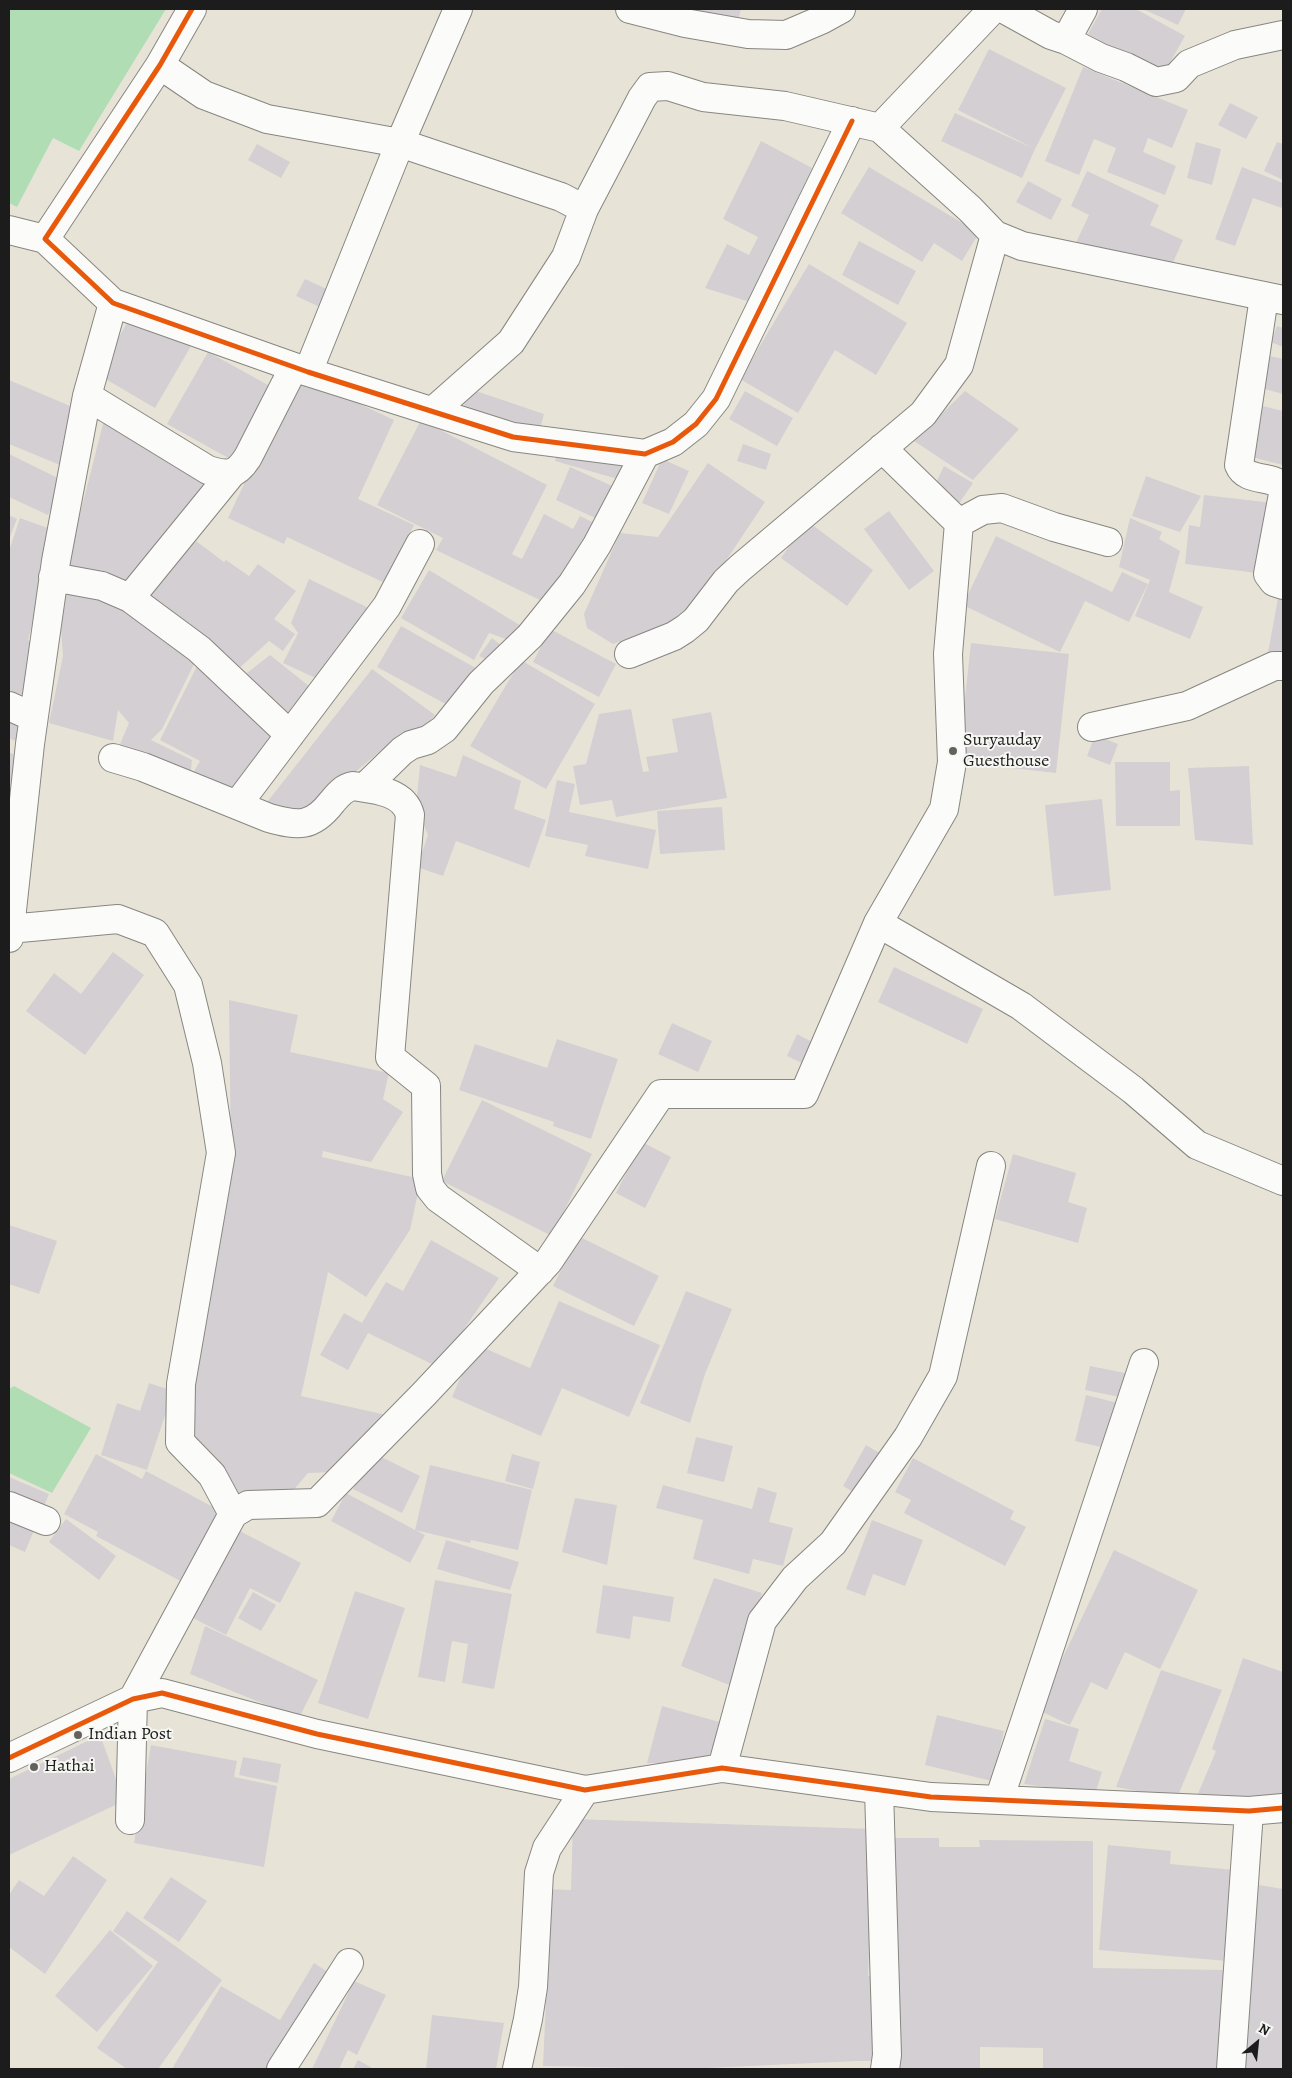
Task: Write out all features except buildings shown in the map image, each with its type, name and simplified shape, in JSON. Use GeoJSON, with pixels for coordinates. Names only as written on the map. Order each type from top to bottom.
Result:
{"type":"FeatureCollection","features":[{"type":"Feature","properties":{"kind":"street"},"geometry":{"type":"LineString","coordinates":[[45,239],[160,65],[192,9]]}},
{"type":"Feature","properties":{"kind":"street"},"geometry":{"type":"LineString","coordinates":[[130,598],[232,474],[241,468],[301,370],[458,9]]}},
{"type":"Feature","properties":{"kind":"street"},"geometry":{"type":"LineString","coordinates":[[630,9],[686,23],[748,34],[786,35],[841,9]]}},
{"type":"Feature","properties":{"kind":"street"},"geometry":{"type":"LineString","coordinates":[[880,128],[993,9]]}},
{"type":"Feature","properties":{"kind":"street"},"geometry":{"type":"LineString","coordinates":[[1004,9],[1051,35],[1066,40],[1100,58],[1126,66],[1156,82],[1176,78],[1189,64],[1235,45],[1283,34]]}},
{"type":"Feature","properties":{"kind":"street"},"geometry":{"type":"LineString","coordinates":[[1066,40],[1083,9]]}},
{"type":"Feature","properties":{"kind":"street"},"geometry":{"type":"LineString","coordinates":[[160,65],[204,95],[268,119],[400,143],[561,197],[584,209]]}},
{"type":"Feature","properties":{"kind":"street"},"geometry":{"type":"LineString","coordinates":[[433,411],[511,342],[566,257],[584,209],[642,98],[650,88],[668,86],[703,96],[785,106],[880,128],[970,209],[995,235],[1022,246],[1274,298],[1239,465],[1241,471],[1246,475],[1272,480],[1283,486]]}},
{"type":"Feature","properties":{"kind":"street"},"geometry":{"type":"LineString","coordinates":[[9,230],[45,239],[113,303],[301,370],[514,436],[645,454],[673,442],[696,424],[716,399],[852,122]]}},
{"type":"Feature","properties":{"kind":"street"},"geometry":{"type":"LineString","coordinates":[[629,654],[674,636],[685,629],[696,620],[726,581],[740,568],[923,414],[959,365],[995,235]]}},
{"type":"Feature","properties":{"kind":"street"},"geometry":{"type":"LineString","coordinates":[[113,303],[87,396],[53,577],[33,717],[9,932],[118,919],[155,933],[188,985],[208,1063],[221,1153],[181,1384],[180,1442],[212,1475],[233,1514]]}},
{"type":"Feature","properties":{"kind":"street"},"geometry":{"type":"LineString","coordinates":[[87,396],[208,470],[221,474],[232,474]]}},
{"type":"Feature","properties":{"kind":"street"},"geometry":{"type":"LineString","coordinates":[[882,448],[958,522]]}},
{"type":"Feature","properties":{"kind":"street"},"geometry":{"type":"LineString","coordinates":[[365,788],[402,751],[411,745],[428,740],[444,729],[481,683],[530,636],[572,584],[597,546],[645,454]]}},
{"type":"Feature","properties":{"kind":"street"},"geometry":{"type":"LineString","coordinates":[[1283,494],[1268,574],[1274,582],[1283,585]]}},
{"type":"Feature","properties":{"kind":"street"},"geometry":{"type":"LineString","coordinates":[[958,522],[983,510],[1002,508],[1054,527],[1108,542]]}},
{"type":"Feature","properties":{"kind":"street"},"geometry":{"type":"LineString","coordinates":[[130,1820],[133,1699],[233,1514],[248,1505],[317,1503],[424,1394],[548,1262],[661,1094],[804,1094],[878,923],[944,808],[952,762],[948,654],[958,522]]}},
{"type":"Feature","properties":{"kind":"street"},"geometry":{"type":"LineString","coordinates":[[237,805],[388,606],[420,544]]}},
{"type":"Feature","properties":{"kind":"street"},"geometry":{"type":"LineString","coordinates":[[53,577],[102,586],[130,598],[199,649],[290,735]]}},
{"type":"Feature","properties":{"kind":"street"},"geometry":{"type":"LineString","coordinates":[[1092,727],[1187,706],[1274,666],[1283,666]]}},
{"type":"Feature","properties":{"kind":"street"},"geometry":{"type":"LineString","coordinates":[[9,706],[33,717]]}},
{"type":"Feature","properties":{"kind":"street"},"geometry":{"type":"LineString","coordinates":[[402,751],[410,815],[390,1057],[426,1086],[426,1174],[430,1188],[438,1198],[540,1271]]}},
{"type":"Feature","properties":{"kind":"street"},"geometry":{"type":"LineString","coordinates":[[113,758],[142,767],[269,818],[300,824],[312,820],[325,810],[346,788],[352,786],[394,795],[404,801],[408,808]]}},
{"type":"Feature","properties":{"kind":"street"},"geometry":{"type":"LineString","coordinates":[[878,923],[1021,1006],[1133,1090],[1197,1145],[1283,1181]]}},
{"type":"Feature","properties":{"kind":"street"},"geometry":{"type":"LineString","coordinates":[[722,1768],[762,1621],[795,1578],[833,1543],[908,1437],[943,1376],[991,1166]]}},
{"type":"Feature","properties":{"kind":"street"},"geometry":{"type":"LineString","coordinates":[[999,1800],[1144,1363]]}},
{"type":"Feature","properties":{"kind":"street"},"geometry":{"type":"LineString","coordinates":[[9,1506],[46,1520]]}},
{"type":"Feature","properties":{"kind":"street"},"geometry":{"type":"LineString","coordinates":[[9,1758],[133,1699],[162,1693],[317,1734],[585,1790],[722,1768],[931,1796],[1249,1811],[1283,1808]]}},
{"type":"Feature","properties":{"kind":"street"},"geometry":{"type":"LineString","coordinates":[[516,2069],[528,2019],[533,1986],[539,1873],[547,1848],[585,1790]]}},
{"type":"Feature","properties":{"kind":"street"},"geometry":{"type":"LineString","coordinates":[[878,1790],[888,2055],[885,2069]]}},
{"type":"Feature","properties":{"kind":"street"},"geometry":{"type":"LineString","coordinates":[[1231,2069],[1249,1811]]}},
{"type":"Feature","properties":{"kind":"street"},"geometry":{"type":"LineString","coordinates":[[281,2069],[350,1963]]}},
{"type":"Feature","properties":{"kind":"green space"},"geometry":{"type":"Polygon","coordinates":[[[9,9],[166,9],[79,151],[53,138],[17,207],[9,203],[9,9]]]}},
{"type":"Feature","properties":{"kind":"green space"},"geometry":{"type":"Polygon","coordinates":[[[14,1386],[91,1428],[52,1493],[9,1473],[9,1389],[14,1386]]]}},
{"type":"Feature","properties":{"kind":"cycle path"},"geometry":{"type":"LineString","coordinates":[[192,9],[160,65],[45,239],[113,303],[308,372],[513,437],[645,454],[673,442],[696,424],[716,399],[852,121]]}},
{"type":"Feature","properties":{"kind":"cycle path"},"geometry":{"type":"LineString","coordinates":[[9,1758],[133,1699],[162,1693],[317,1734],[585,1790],[722,1768],[931,1797],[1249,1811],[1283,1808]]}},
{"type":"Feature","properties":{"kind":"place","name":"Suryauday Guesthouse"},"geometry":{"type":"Point","coordinates":[953,751]}},
{"type":"Feature","properties":{"kind":"place","name":"Indian Post"},"geometry":{"type":"Point","coordinates":[78,1735]}},
{"type":"Feature","properties":{"kind":"place","name":"Hathai"},"geometry":{"type":"Point","coordinates":[34,1767]}}]}
